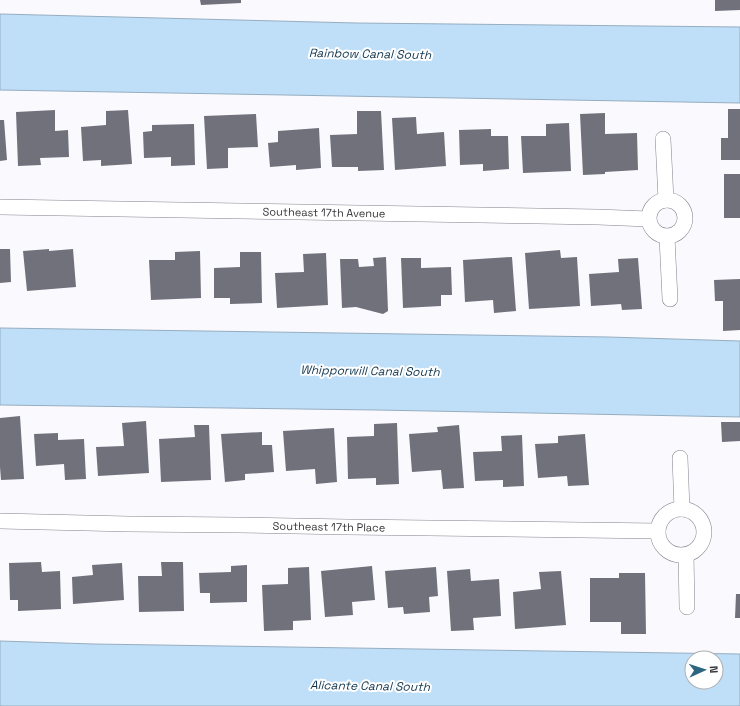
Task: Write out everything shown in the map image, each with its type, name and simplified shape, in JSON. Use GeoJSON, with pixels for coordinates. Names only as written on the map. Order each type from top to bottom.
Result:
{"type":"FeatureCollection","features":[{"type":"Feature","properties":{"kind":"street"},"geometry":{"type":"LineString","coordinates":[[663,139],[666,200]]}},
{"type":"Feature","properties":{"kind":"street"},"geometry":{"type":"LineString","coordinates":[[666,200],[672,200],[677,203],[684,212],[685,218],[682,229],[678,233],[667,237],[656,234],[652,230],[648,219],[649,213],[655,204],[666,200]]}},
{"type":"Feature","properties":{"kind":"street","name":"Southeast 17th Avenue"},"geometry":{"type":"LineString","coordinates":[[0,207],[648,219]]}},
{"type":"Feature","properties":{"kind":"street"},"geometry":{"type":"LineString","coordinates":[[667,237],[670,299]]}},
{"type":"Feature","properties":{"kind":"street"},"geometry":{"type":"LineString","coordinates":[[680,458],[682,509]]}},
{"type":"Feature","properties":{"kind":"street"},"geometry":{"type":"LineString","coordinates":[[682,509],[689,510],[696,514],[704,526],[704,534],[699,547],[693,552],[679,555],[666,550],[659,538],[658,530],[663,517],[668,512],[682,509]]}},
{"type":"Feature","properties":{"kind":"street","name":"Southeast 17th Place"},"geometry":{"type":"LineString","coordinates":[[0,521],[121,524],[238,524],[348,527],[658,530]]}},
{"type":"Feature","properties":{"kind":"street"},"geometry":{"type":"LineString","coordinates":[[686,554],[687,607]]}},
{"type":"Feature","properties":{"kind":"water","name":"Rainbow Canal South"},"geometry":{"type":"Polygon","coordinates":[[[0,14],[356,23],[740,27],[740,103],[0,90],[0,14]]]}},
{"type":"Feature","properties":{"kind":"water","name":"Whipporwill Canal South"},"geometry":{"type":"Polygon","coordinates":[[[0,328],[608,337],[740,341],[740,417],[0,405],[0,328]]]}},
{"type":"Feature","properties":{"kind":"water","name":"Alicante Canal South"},"geometry":{"type":"Polygon","coordinates":[[[0,641],[94,644],[684,653],[684,690],[724,690],[724,654],[740,654],[740,706],[0,706],[0,641]]]}},
{"type":"Feature","properties":{"kind":"building"},"geometry":{"type":"Polygon","coordinates":[[[200,0],[241,0],[241,3],[201,5],[200,0]]]}},
{"type":"Feature","properties":{"kind":"building"},"geometry":{"type":"Polygon","coordinates":[[[715,0],[740,0],[740,10],[715,11],[715,0]]]}},
{"type":"Feature","properties":{"kind":"building"},"geometry":{"type":"Polygon","coordinates":[[[728,109],[740,109],[740,160],[721,160],[721,138],[728,138],[728,109]]]}},
{"type":"Feature","properties":{"kind":"building"},"geometry":{"type":"Polygon","coordinates":[[[55,110],[55,131],[68,130],[69,157],[40,158],[41,165],[18,166],[16,112],[55,110]]]}},
{"type":"Feature","properties":{"kind":"building"},"geometry":{"type":"Polygon","coordinates":[[[128,110],[132,164],[101,166],[101,160],[83,161],[81,127],[106,125],[106,111],[128,110]]]}},
{"type":"Feature","properties":{"kind":"building"},"geometry":{"type":"Polygon","coordinates":[[[357,111],[381,111],[384,170],[358,171],[358,167],[332,167],[330,135],[357,134],[357,111]]]}},
{"type":"Feature","properties":{"kind":"building"},"geometry":{"type":"Polygon","coordinates":[[[605,113],[605,134],[637,133],[638,170],[583,175],[580,114],[605,113]]]}},
{"type":"Feature","properties":{"kind":"building"},"geometry":{"type":"Polygon","coordinates":[[[256,114],[258,147],[228,148],[228,168],[207,169],[204,116],[256,114]]]}},
{"type":"Feature","properties":{"kind":"building"},"geometry":{"type":"Polygon","coordinates":[[[416,117],[417,134],[444,132],[446,166],[395,170],[392,118],[416,117]]]}},
{"type":"Feature","properties":{"kind":"building"},"geometry":{"type":"Polygon","coordinates":[[[0,120],[4,120],[7,160],[0,161],[0,120]]]}},
{"type":"Feature","properties":{"kind":"building"},"geometry":{"type":"Polygon","coordinates":[[[569,123],[571,171],[523,173],[521,136],[546,136],[546,124],[569,123]]]}},
{"type":"Feature","properties":{"kind":"building"},"geometry":{"type":"Polygon","coordinates":[[[194,124],[195,165],[171,166],[171,157],[144,158],[143,132],[152,131],[152,125],[194,124]]]}},
{"type":"Feature","properties":{"kind":"building"},"geometry":{"type":"Polygon","coordinates":[[[319,128],[321,168],[296,170],[296,165],[270,167],[268,143],[278,142],[278,131],[319,128]]]}},
{"type":"Feature","properties":{"kind":"building"},"geometry":{"type":"Polygon","coordinates":[[[491,129],[491,136],[508,136],[509,169],[483,171],[483,164],[460,165],[459,130],[491,129]]]}},
{"type":"Feature","properties":{"kind":"building"},"geometry":{"type":"Polygon","coordinates":[[[724,174],[740,174],[740,218],[724,218],[724,174]]]}},
{"type":"Feature","properties":{"kind":"building"},"geometry":{"type":"Polygon","coordinates":[[[0,249],[10,249],[11,282],[0,283],[0,249]]]}},
{"type":"Feature","properties":{"kind":"building"},"geometry":{"type":"Polygon","coordinates":[[[49,249],[49,251],[73,249],[76,287],[27,291],[23,251],[49,249]]]}},
{"type":"Feature","properties":{"kind":"building"},"geometry":{"type":"Polygon","coordinates":[[[560,250],[561,258],[577,257],[580,306],[529,309],[525,253],[560,250]]]}},
{"type":"Feature","properties":{"kind":"building"},"geometry":{"type":"Polygon","coordinates":[[[200,251],[201,298],[151,300],[149,260],[175,260],[175,252],[200,251]]]}},
{"type":"Feature","properties":{"kind":"building"},"geometry":{"type":"Polygon","coordinates":[[[240,252],[261,252],[262,303],[230,304],[230,298],[214,298],[214,268],[240,267],[240,252]]]}},
{"type":"Feature","properties":{"kind":"building"},"geometry":{"type":"Polygon","coordinates":[[[326,253],[328,305],[277,308],[275,273],[304,272],[303,254],[326,253]]]}},
{"type":"Feature","properties":{"kind":"building"},"geometry":{"type":"Polygon","coordinates":[[[386,257],[388,311],[383,314],[356,307],[342,308],[340,259],[358,259],[359,267],[374,266],[373,258],[386,257]]]}},
{"type":"Feature","properties":{"kind":"building"},"geometry":{"type":"Polygon","coordinates":[[[512,257],[516,311],[494,313],[493,300],[465,302],[463,260],[512,257]]]}},
{"type":"Feature","properties":{"kind":"building"},"geometry":{"type":"Polygon","coordinates":[[[401,258],[421,258],[421,268],[451,267],[452,295],[441,295],[441,306],[403,308],[401,258]]]}},
{"type":"Feature","properties":{"kind":"building"},"geometry":{"type":"Polygon","coordinates":[[[638,258],[642,309],[622,310],[621,304],[591,306],[589,274],[619,272],[618,259],[638,258]]]}},
{"type":"Feature","properties":{"kind":"building"},"geometry":{"type":"Polygon","coordinates":[[[740,279],[740,330],[723,331],[723,301],[715,301],[714,280],[740,279]]]}},
{"type":"Feature","properties":{"kind":"building"},"geometry":{"type":"Polygon","coordinates":[[[20,416],[24,479],[1,480],[0,418],[20,416]]]}},
{"type":"Feature","properties":{"kind":"building"},"geometry":{"type":"Polygon","coordinates":[[[146,421],[149,473],[98,476],[96,447],[124,446],[122,423],[146,421]]]}},
{"type":"Feature","properties":{"kind":"building"},"geometry":{"type":"Polygon","coordinates":[[[721,422],[740,422],[740,441],[722,442],[721,422]]]}},
{"type":"Feature","properties":{"kind":"building"},"geometry":{"type":"Polygon","coordinates":[[[397,423],[399,484],[376,485],[376,478],[348,479],[347,437],[374,436],[374,424],[397,423]]]}},
{"type":"Feature","properties":{"kind":"building"},"geometry":{"type":"Polygon","coordinates":[[[194,425],[209,425],[211,480],[161,482],[159,439],[195,437],[194,425]]]}},
{"type":"Feature","properties":{"kind":"building"},"geometry":{"type":"Polygon","coordinates":[[[459,425],[464,488],[443,489],[441,470],[412,472],[409,434],[438,432],[437,427],[459,425]]]}},
{"type":"Feature","properties":{"kind":"building"},"geometry":{"type":"Polygon","coordinates":[[[334,428],[337,482],[316,484],[315,469],[286,471],[283,431],[334,428]]]}},
{"type":"Feature","properties":{"kind":"building"},"geometry":{"type":"Polygon","coordinates":[[[262,432],[262,445],[272,445],[274,472],[245,474],[245,480],[225,482],[221,434],[262,432]]]}},
{"type":"Feature","properties":{"kind":"building"},"geometry":{"type":"Polygon","coordinates":[[[58,433],[58,440],[84,439],[86,479],[65,480],[64,464],[36,466],[34,434],[58,433]]]}},
{"type":"Feature","properties":{"kind":"building"},"geometry":{"type":"Polygon","coordinates":[[[585,434],[589,485],[568,486],[567,476],[538,478],[535,444],[558,443],[558,436],[585,434]]]}},
{"type":"Feature","properties":{"kind":"building"},"geometry":{"type":"Polygon","coordinates":[[[522,435],[524,486],[503,487],[503,480],[475,481],[473,452],[502,451],[501,436],[522,435]]]}},
{"type":"Feature","properties":{"kind":"building"},"geometry":{"type":"Polygon","coordinates":[[[41,562],[42,572],[60,571],[61,609],[18,611],[18,600],[10,600],[9,563],[41,562]]]}},
{"type":"Feature","properties":{"kind":"building"},"geometry":{"type":"Polygon","coordinates":[[[161,562],[183,562],[184,611],[139,612],[138,576],[162,576],[161,562]]]}},
{"type":"Feature","properties":{"kind":"building"},"geometry":{"type":"Polygon","coordinates":[[[122,563],[124,600],[73,604],[72,577],[93,575],[92,565],[122,563]]]}},
{"type":"Feature","properties":{"kind":"building"},"geometry":{"type":"Polygon","coordinates":[[[247,565],[247,602],[210,603],[210,593],[200,593],[199,573],[231,572],[231,566],[247,565]]]}},
{"type":"Feature","properties":{"kind":"building"},"geometry":{"type":"Polygon","coordinates":[[[372,566],[375,600],[352,602],[353,615],[325,617],[321,571],[372,566]]]}},
{"type":"Feature","properties":{"kind":"building"},"geometry":{"type":"Polygon","coordinates":[[[309,567],[311,620],[293,621],[293,630],[264,631],[262,585],[288,584],[288,568],[309,567]]]}},
{"type":"Feature","properties":{"kind":"building"},"geometry":{"type":"Polygon","coordinates":[[[436,567],[438,596],[429,597],[430,612],[404,614],[403,607],[388,608],[385,571],[436,567]]]}},
{"type":"Feature","properties":{"kind":"building"},"geometry":{"type":"Polygon","coordinates":[[[470,569],[471,581],[499,579],[501,616],[473,618],[474,630],[451,631],[447,571],[470,569]]]}},
{"type":"Feature","properties":{"kind":"building"},"geometry":{"type":"Polygon","coordinates":[[[561,571],[566,625],[515,629],[513,592],[541,589],[539,572],[561,571]]]}},
{"type":"Feature","properties":{"kind":"building"},"geometry":{"type":"Polygon","coordinates":[[[619,573],[645,573],[646,634],[621,634],[621,622],[590,622],[590,578],[619,578],[619,573]]]}},
{"type":"Feature","properties":{"kind":"building"},"geometry":{"type":"Polygon","coordinates":[[[736,594],[740,594],[740,618],[735,618],[736,594]]]}}]}
